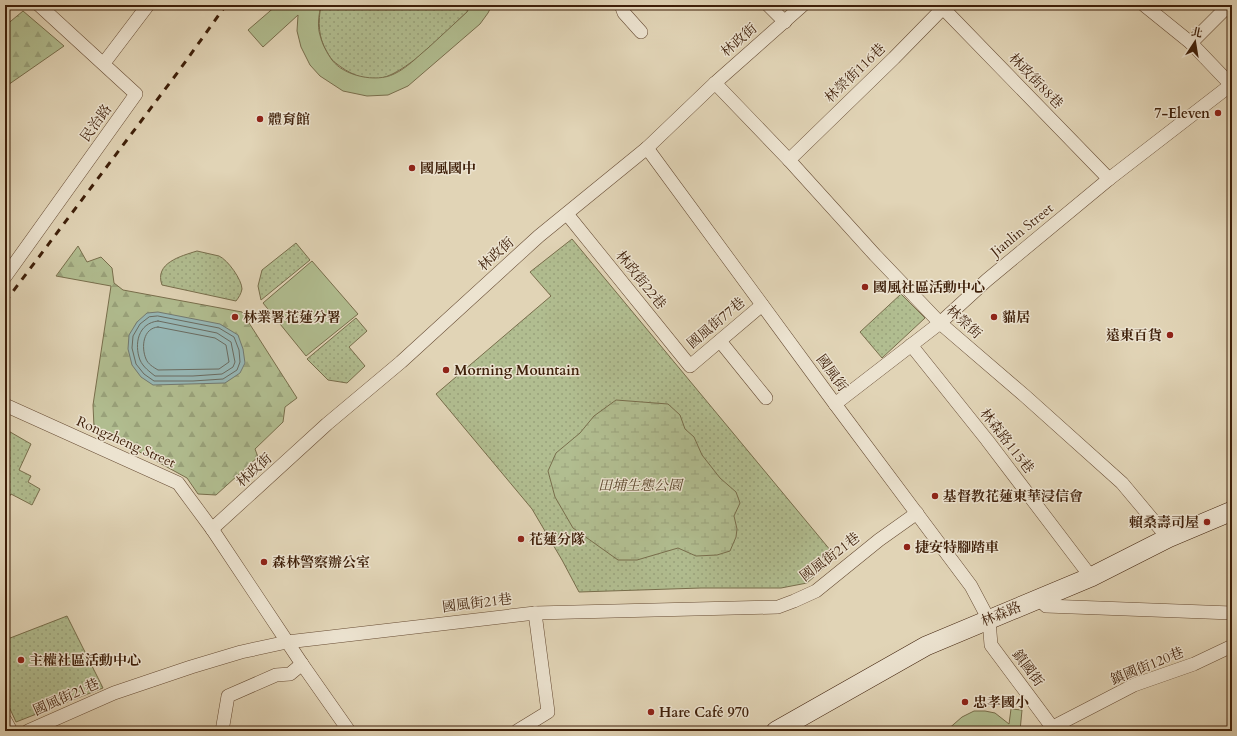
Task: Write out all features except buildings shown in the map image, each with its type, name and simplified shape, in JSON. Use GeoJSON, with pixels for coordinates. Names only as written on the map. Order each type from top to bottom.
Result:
{"type":"FeatureCollection","features":[{"type":"Feature","properties":{"kind":"street","name":"民治路"},"geometry":{"type":"LineString","coordinates":[[5,277],[136,94],[104,63],[39,5]]}},
{"type":"Feature","properties":{"kind":"street"},"geometry":{"type":"LineString","coordinates":[[104,63],[148,5]]}},
{"type":"Feature","properties":{"kind":"street"},"geometry":{"type":"LineString","coordinates":[[621,5],[624,13],[641,32]]}},
{"type":"Feature","properties":{"kind":"street"},"geometry":{"type":"LineString","coordinates":[[768,5],[785,22]]}},
{"type":"Feature","properties":{"kind":"street","name":"林政街"},"geometry":{"type":"LineString","coordinates":[[212,529],[327,424],[400,362],[540,236],[647,148],[715,83],[803,5]]}},
{"type":"Feature","properties":{"kind":"street"},"geometry":{"type":"LineString","coordinates":[[1144,5],[1191,43],[1232,84]]}},
{"type":"Feature","properties":{"kind":"street"},"geometry":{"type":"LineString","coordinates":[[1191,43],[1229,5]]}},
{"type":"Feature","properties":{"kind":"street","name":"林榮街116巷"},"geometry":{"type":"LineString","coordinates":[[788,160],[888,63],[941,6]]}},
{"type":"Feature","properties":{"kind":"street","name":"林政街88巷"},"geometry":{"type":"LineString","coordinates":[[941,6],[1109,179]]}},
{"type":"Feature","properties":{"kind":"street","name":"林榮街"},"geometry":{"type":"LineString","coordinates":[[715,83],[940,323],[1025,396],[1122,484],[1168,538]]}},
{"type":"Feature","properties":{"kind":"street","name":"Jianlin Street"},"geometry":{"type":"LineString","coordinates":[[835,404],[940,323],[986,280],[1109,179],[1232,84]]}},
{"type":"Feature","properties":{"kind":"street","name":"國風街"},"geometry":{"type":"LineString","coordinates":[[647,148],[971,586],[989,620]]}},
{"type":"Feature","properties":{"kind":"street","name":"林政街22巷"},"geometry":{"type":"LineString","coordinates":[[567,214],[690,366]]}},
{"type":"Feature","properties":{"kind":"street","name":"國風街77巷"},"geometry":{"type":"LineString","coordinates":[[690,366],[762,305]]}},
{"type":"Feature","properties":{"kind":"street"},"geometry":{"type":"LineString","coordinates":[[720,340],[766,398]]}},
{"type":"Feature","properties":{"kind":"street","name":"林森路115巷"},"geometry":{"type":"LineString","coordinates":[[911,346],[987,440],[1092,577]]}},
{"type":"Feature","properties":{"kind":"street","name":"Rongzheng Street"},"geometry":{"type":"LineString","coordinates":[[5,405],[178,483],[212,529],[287,642],[349,731]]}},
{"type":"Feature","properties":{"kind":"street","name":"林森路"},"geometry":{"type":"LineString","coordinates":[[776,731],[926,646],[1092,577],[1168,538],[1232,511]]}},
{"type":"Feature","properties":{"kind":"street","name":"國風街21巷"},"geometry":{"type":"LineString","coordinates":[[28,731],[114,693],[241,652],[287,642],[535,613],[778,607],[816,591],[879,540],[917,513]]}},
{"type":"Feature","properties":{"kind":"street"},"geometry":{"type":"LineString","coordinates":[[1039,599],[1046,606],[1232,613]]}},
{"type":"Feature","properties":{"kind":"street"},"geometry":{"type":"LineString","coordinates":[[517,731],[548,712],[535,613]]}},
{"type":"Feature","properties":{"kind":"street","name":"鎮國街"},"geometry":{"type":"LineString","coordinates":[[989,620],[991,645],[1054,729]]}},
{"type":"Feature","properties":{"kind":"street","name":"鎮國街120巷"},"geometry":{"type":"LineString","coordinates":[[1054,729],[1134,685],[1194,664],[1232,646]]}},
{"type":"Feature","properties":{"kind":"street"},"geometry":{"type":"LineString","coordinates":[[222,731],[228,696],[276,676],[290,674],[302,664]]}},
{"type":"Feature","properties":{"kind":"street"},"geometry":{"type":"LineString","coordinates":[[5,720],[10,731]]}},
{"type":"Feature","properties":{"kind":"green space"},"geometry":{"type":"Polygon","coordinates":[[[277,5],[321,5],[319,31],[323,45],[332,60],[337,66],[352,74],[370,78],[378,78],[387,77],[408,66],[467,12],[471,5],[492,5],[480,24],[408,86],[388,95],[367,96],[343,91],[320,76],[310,65],[301,47],[297,31],[298,15],[263,47],[248,30],[277,5]]]}},
{"type":"Feature","properties":{"kind":"green space"},"geometry":{"type":"Polygon","coordinates":[[[321,5],[471,5],[467,12],[412,62],[387,76],[371,79],[350,73],[331,59],[320,35],[319,17],[321,5]]]}},
{"type":"Feature","properties":{"kind":"green space"},"geometry":{"type":"Polygon","coordinates":[[[23,11],[64,46],[5,87],[5,26],[23,11]]]}},
{"type":"Feature","properties":{"kind":"green space","name":"田埔生態公園"},"geometry":{"type":"Polygon","coordinates":[[[572,239],[836,557],[807,583],[781,588],[701,588],[579,592],[532,509],[436,394],[551,296],[530,272],[572,239]]]}},
{"type":"Feature","properties":{"kind":"green space"},"geometry":{"type":"Polygon","coordinates":[[[296,243],[310,260],[261,300],[258,286],[262,270],[296,243]]]}},
{"type":"Feature","properties":{"kind":"green space"},"geometry":{"type":"Polygon","coordinates":[[[78,246],[87,262],[101,257],[112,268],[114,283],[123,290],[242,312],[297,398],[285,407],[283,422],[255,449],[258,457],[216,495],[198,494],[187,478],[94,427],[93,405],[111,286],[56,276],[78,246]]]}},
{"type":"Feature","properties":{"kind":"green space"},"geometry":{"type":"Polygon","coordinates":[[[197,251],[219,256],[223,258],[230,266],[240,281],[242,289],[236,301],[162,285],[161,277],[165,266],[177,258],[197,251]]]}},
{"type":"Feature","properties":{"kind":"green space"},"geometry":{"type":"Polygon","coordinates":[[[312,261],[358,314],[306,356],[263,303],[312,261]]]}},
{"type":"Feature","properties":{"kind":"green space"},"geometry":{"type":"Polygon","coordinates":[[[901,294],[925,318],[882,358],[860,332],[901,294]]]}},
{"type":"Feature","properties":{"kind":"green space"},"geometry":{"type":"Polygon","coordinates":[[[356,318],[367,331],[349,347],[365,366],[347,383],[328,380],[307,359],[356,318]]]}},
{"type":"Feature","properties":{"kind":"green space"},"geometry":{"type":"Polygon","coordinates":[[[616,400],[668,404],[680,415],[685,429],[694,437],[702,455],[720,478],[736,492],[740,503],[734,516],[737,529],[736,537],[730,551],[717,555],[696,556],[678,548],[637,560],[618,560],[573,528],[555,497],[548,471],[556,453],[580,433],[594,416],[616,400]]]}},
{"type":"Feature","properties":{"kind":"green space"},"geometry":{"type":"Polygon","coordinates":[[[5,429],[31,444],[19,470],[31,476],[28,482],[40,489],[32,505],[11,494],[5,503],[5,429]]]}},
{"type":"Feature","properties":{"kind":"green space"},"geometry":{"type":"Polygon","coordinates":[[[67,616],[103,688],[16,722],[5,698],[5,640],[67,616]]]}},
{"type":"Feature","properties":{"kind":"green space"},"geometry":{"type":"Polygon","coordinates":[[[1011,709],[1022,710],[1020,731],[996,731],[983,727],[968,728],[962,731],[946,731],[962,717],[974,711],[995,713],[1009,724],[1011,709]]]}},
{"type":"Feature","properties":{"kind":"water"},"geometry":{"type":"Polygon","coordinates":[[[158,312],[220,324],[238,335],[243,349],[245,363],[240,373],[225,383],[153,385],[141,377],[132,365],[128,349],[129,335],[137,322],[147,313],[158,312]]]}},
{"type":"Feature","properties":{"kind":"railway"},"geometry":{"type":"LineString","coordinates":[[5,302],[178,72],[226,5]]}},
{"type":"Feature","properties":{"kind":"place","name":"7-Eleven"},"geometry":{"type":"Point","coordinates":[1218,113]}},
{"type":"Feature","properties":{"kind":"place","name":"體育館"},"geometry":{"type":"Point","coordinates":[260,119]}},
{"type":"Feature","properties":{"kind":"place","name":"國風國中"},"geometry":{"type":"Point","coordinates":[412,168]}},
{"type":"Feature","properties":{"kind":"place","name":"國風社區活動中心"},"geometry":{"type":"Point","coordinates":[865,287]}},
{"type":"Feature","properties":{"kind":"place","name":"林業署花蓮分署"},"geometry":{"type":"Point","coordinates":[235,317]}},
{"type":"Feature","properties":{"kind":"place","name":"貓居"},"geometry":{"type":"Point","coordinates":[994,317]}},
{"type":"Feature","properties":{"kind":"place","name":"遠東百貨"},"geometry":{"type":"Point","coordinates":[1170,335]}},
{"type":"Feature","properties":{"kind":"place","name":"Morning Mountain"},"geometry":{"type":"Point","coordinates":[446,370]}},
{"type":"Feature","properties":{"kind":"place","name":"基督教花蓮東華浸信會"},"geometry":{"type":"Point","coordinates":[935,496]}},
{"type":"Feature","properties":{"kind":"place","name":"賴桑壽司屋"},"geometry":{"type":"Point","coordinates":[1207,522]}},
{"type":"Feature","properties":{"kind":"place","name":"花蓮分隊"},"geometry":{"type":"Point","coordinates":[521,539]}},
{"type":"Feature","properties":{"kind":"place","name":"捷安特腳踏車"},"geometry":{"type":"Point","coordinates":[907,547]}},
{"type":"Feature","properties":{"kind":"place","name":"森林警察辦公室"},"geometry":{"type":"Point","coordinates":[264,562]}},
{"type":"Feature","properties":{"kind":"place","name":"主權社區活動中心"},"geometry":{"type":"Point","coordinates":[21,660]}},
{"type":"Feature","properties":{"kind":"place","name":"忠孝國小"},"geometry":{"type":"Point","coordinates":[965,702]}},
{"type":"Feature","properties":{"kind":"place","name":"Hare Café 970"},"geometry":{"type":"Point","coordinates":[651,712]}}]}
